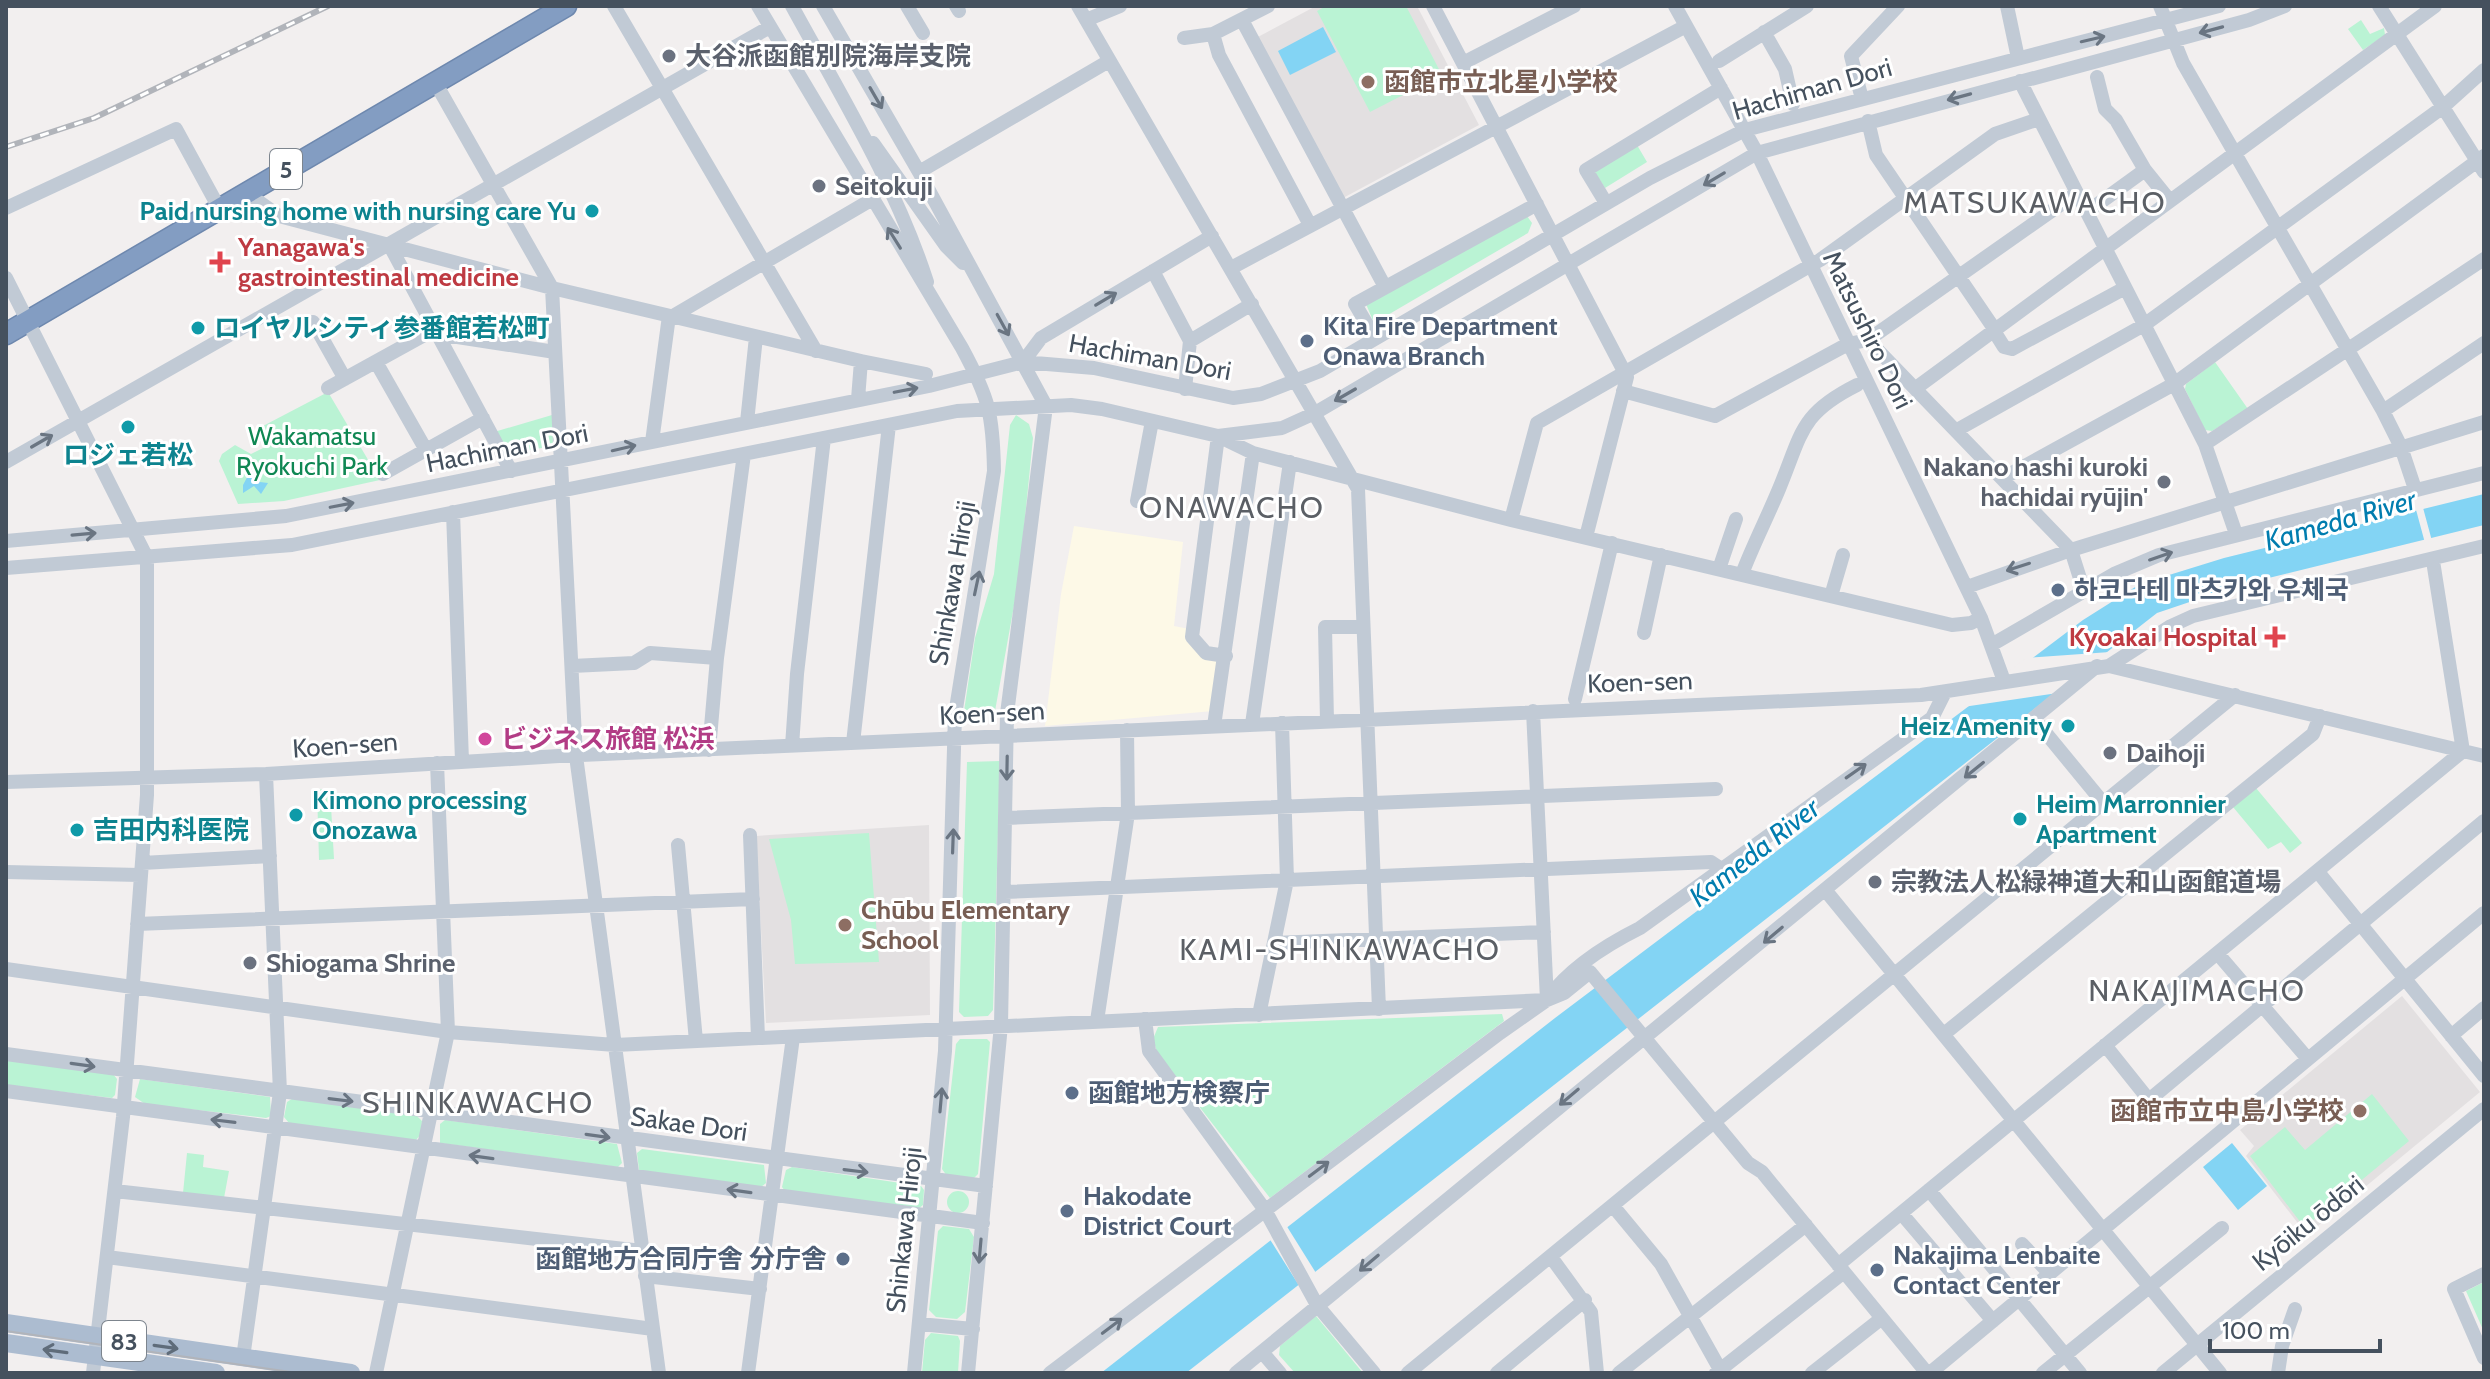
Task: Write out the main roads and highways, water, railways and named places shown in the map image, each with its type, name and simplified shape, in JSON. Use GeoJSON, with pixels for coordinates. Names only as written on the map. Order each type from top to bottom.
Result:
{"type":"FeatureCollection","features":[{"type":"Feature","properties":{"kind":"highway","name":"5"},"geometry":{"type":"LineString","coordinates":[[6,334],[566,6]]}},
{"type":"Feature","properties":{"kind":"main road","name":"83"},"geometry":{"type":"LineString","coordinates":[[6,1323],[95,1355],[243,1358],[351,1373]]}},
{"type":"Feature","properties":{"kind":"main road","name":"83"},"geometry":{"type":"LineString","coordinates":[[6,1343],[216,1373]]}},
{"type":"Feature","properties":{"kind":"water"},"geometry":{"type":"Polygon","coordinates":[[[1323,27],[1336,52],[1290,75],[1278,51],[1323,27]]]}},
{"type":"Feature","properties":{"kind":"water"},"geometry":{"type":"Polygon","coordinates":[[[251,470],[255,475],[260,471],[260,482],[268,483],[261,494],[254,486],[243,493],[243,485],[251,470]]]}},
{"type":"Feature","properties":{"kind":"water"},"geometry":{"type":"Polygon","coordinates":[[[2484,494],[2484,525],[2240,585],[2157,613],[1186,1373],[1101,1373],[1555,1018],[2083,620],[2140,584],[2224,558],[2484,494]]]}},
{"type":"Feature","properties":{"kind":"water"},"geometry":{"type":"Polygon","coordinates":[[[2232,1143],[2267,1186],[2238,1210],[2203,1167],[2232,1143]]]}},
{"type":"Feature","properties":{"kind":"tram line"},"geometry":{"type":"LineString","coordinates":[[6,1331],[298,1373]]}},
{"type":"Feature","properties":{"kind":"railway"},"geometry":{"type":"LineString","coordinates":[[6,147],[94,118],[328,6]]}},
{"type":"Feature","properties":{"kind":"place","name":"大谷派函館別院海岸支院"},"geometry":{"type":"Point","coordinates":[669,56]}},
{"type":"Feature","properties":{"kind":"place","name":"函館市立北星小学校"},"geometry":{"type":"Point","coordinates":[1368,82]}},
{"type":"Feature","properties":{"kind":"place","name":"Seitokuji"},"geometry":{"type":"Point","coordinates":[819,186]}},
{"type":"Feature","properties":{"kind":"place","name":"Paid nursing home with nursing care Yu"},"geometry":{"type":"Point","coordinates":[592,211]}},
{"type":"Feature","properties":{"kind":"place","name":"Yanagawa's gastrointestinal medicine"},"geometry":{"type":"Point","coordinates":[220,262]}},
{"type":"Feature","properties":{"kind":"place","name":"ロイヤルシティ参番館若松町"},"geometry":{"type":"Point","coordinates":[198,328]}},
{"type":"Feature","properties":{"kind":"place","name":"Kita Fire Department Onawa Branch"},"geometry":{"type":"Point","coordinates":[1307,341]}},
{"type":"Feature","properties":{"kind":"place","name":"ロジェ若松"},"geometry":{"type":"Point","coordinates":[128,427]}},
{"type":"Feature","properties":{"kind":"place","name":"Nakano hashi kuroki hachidai ryūjin'"},"geometry":{"type":"Point","coordinates":[2164,482]}},
{"type":"Feature","properties":{"kind":"place","name":"하코다테 마츠카와 우체국"},"geometry":{"type":"Point","coordinates":[2058,590]}},
{"type":"Feature","properties":{"kind":"place","name":"Kyoakai Hospital"},"geometry":{"type":"Point","coordinates":[2275,637]}},
{"type":"Feature","properties":{"kind":"place","name":"Heiz Amenity"},"geometry":{"type":"Point","coordinates":[2068,726]}},
{"type":"Feature","properties":{"kind":"place","name":"ビジネス旅館 松浜"},"geometry":{"type":"Point","coordinates":[485,739]}},
{"type":"Feature","properties":{"kind":"place","name":"Daihoji"},"geometry":{"type":"Point","coordinates":[2110,753]}},
{"type":"Feature","properties":{"kind":"place","name":"Kimono processing Onozawa"},"geometry":{"type":"Point","coordinates":[296,815]}},
{"type":"Feature","properties":{"kind":"place","name":"Heim Marronnier Apartment"},"geometry":{"type":"Point","coordinates":[2020,819]}},
{"type":"Feature","properties":{"kind":"place","name":"吉田内科医院"},"geometry":{"type":"Point","coordinates":[77,830]}},
{"type":"Feature","properties":{"kind":"place","name":"宗教法人松緑神道大和山函館道場"},"geometry":{"type":"Point","coordinates":[1875,882]}},
{"type":"Feature","properties":{"kind":"place","name":"Chūbu Elementary School"},"geometry":{"type":"Point","coordinates":[845,925]}},
{"type":"Feature","properties":{"kind":"place","name":"Shiogama Shrine"},"geometry":{"type":"Point","coordinates":[250,963]}},
{"type":"Feature","properties":{"kind":"place","name":"函館地方検察庁"},"geometry":{"type":"Point","coordinates":[1072,1093]}},
{"type":"Feature","properties":{"kind":"place","name":"函館市立中島小学校"},"geometry":{"type":"Point","coordinates":[2360,1111]}},
{"type":"Feature","properties":{"kind":"place","name":"Hakodate District Court"},"geometry":{"type":"Point","coordinates":[1067,1211]}},
{"type":"Feature","properties":{"kind":"place","name":"函館地方合同庁舎 分庁舎"},"geometry":{"type":"Point","coordinates":[843,1259]}},
{"type":"Feature","properties":{"kind":"place","name":"Nakajima Lenbaite Contact Center"},"geometry":{"type":"Point","coordinates":[1877,1270]}},
{"type":"Feature","properties":{"kind":"district","name":"MATSUKAWACHO"},"geometry":{"type":"Point","coordinates":[2035,202]}},
{"type":"Feature","properties":{"kind":"district","name":"ONAWACHO"},"geometry":{"type":"Point","coordinates":[1232,507]}},
{"type":"Feature","properties":{"kind":"district","name":"KAMI-SHINKAWACHO"},"geometry":{"type":"Point","coordinates":[1340,949]}},
{"type":"Feature","properties":{"kind":"district","name":"NAKAJIMACHO"},"geometry":{"type":"Point","coordinates":[2197,990]}},
{"type":"Feature","properties":{"kind":"district","name":"SHINKAWACHO"},"geometry":{"type":"Point","coordinates":[478,1102]}},
{"type":"Feature","properties":{"kind":"park label","name":"Wakamatsu Ryokuchi Park"},"geometry":{"type":"Point","coordinates":[312,451]}},
{"type":"Feature","properties":{"kind":"water label","name":"Kameda River"},"geometry":{"type":"Point","coordinates":[2340,520]}},
{"type":"Feature","properties":{"kind":"water label","name":"Kameda River"},"geometry":{"type":"Point","coordinates":[1754,852]}}]}
